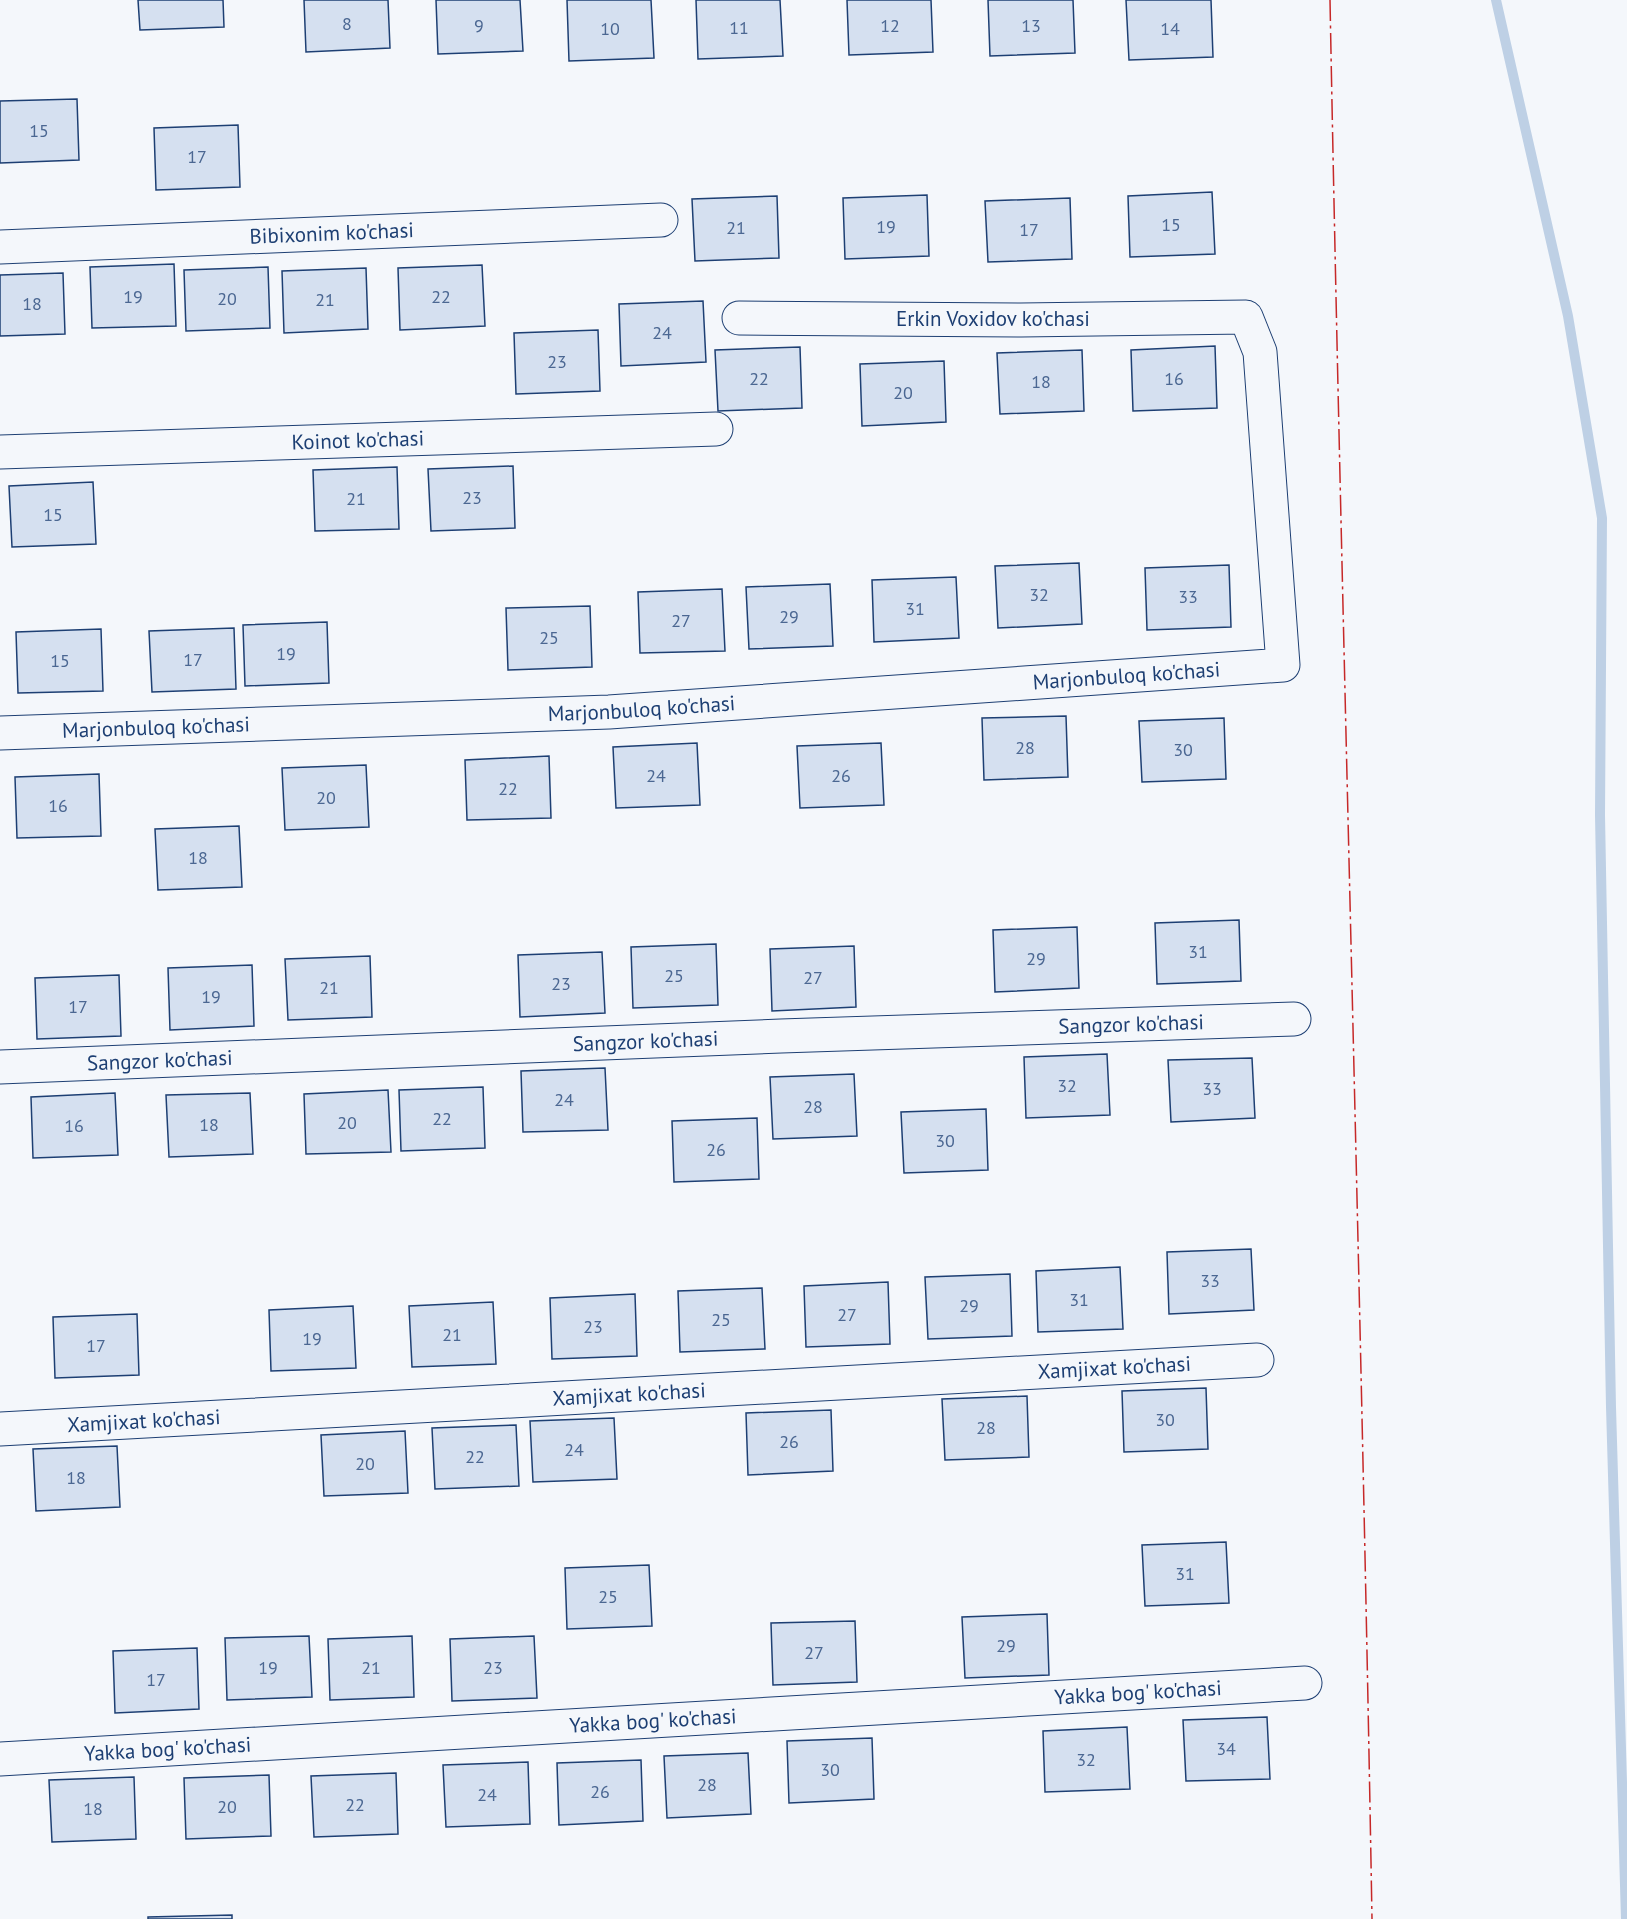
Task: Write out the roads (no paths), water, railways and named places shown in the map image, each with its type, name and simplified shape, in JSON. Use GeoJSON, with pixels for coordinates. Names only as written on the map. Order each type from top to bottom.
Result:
{"type":"FeatureCollection","features":[{"type":"Feature","properties":{"kind":"street","name":"Bibixonim ko'chasi"},"geometry":{"type":"LineString","coordinates":[[0,247],[661,220]]}},
{"type":"Feature","properties":{"kind":"street","name":"Erkin Voxidov ko'chasi"},"geometry":{"type":"LineString","coordinates":[[739,318],[1021,320],[1246,317],[1260,352],[1283,665]]}},
{"type":"Feature","properties":{"kind":"street","name":"Koinot ko'chasi"},"geometry":{"type":"LineString","coordinates":[[0,452],[716,429]]}},
{"type":"Feature","properties":{"kind":"street","name":"Marjonbuloq ko'chasi"},"geometry":{"type":"LineString","coordinates":[[0,733],[609,712],[1283,665]]}},
{"type":"Feature","properties":{"kind":"street","name":"Sangzor ko'chasi"},"geometry":{"type":"LineString","coordinates":[[0,1067],[781,1036],[1294,1019]]}},
{"type":"Feature","properties":{"kind":"street","name":"Xamjixat ko'chasi"},"geometry":{"type":"LineString","coordinates":[[0,1429],[1257,1360]]}},
{"type":"Feature","properties":{"kind":"street","name":"Yakka bog' ko'chasi"},"geometry":{"type":"LineString","coordinates":[[0,1759],[1305,1683]]}},
{"type":"Feature","properties":{"kind":"waterway"},"geometry":{"type":"LineString","coordinates":[[1496,0],[1568,316],[1602,518],[1600,815],[1611,1407],[1626,1919]]}}]}
